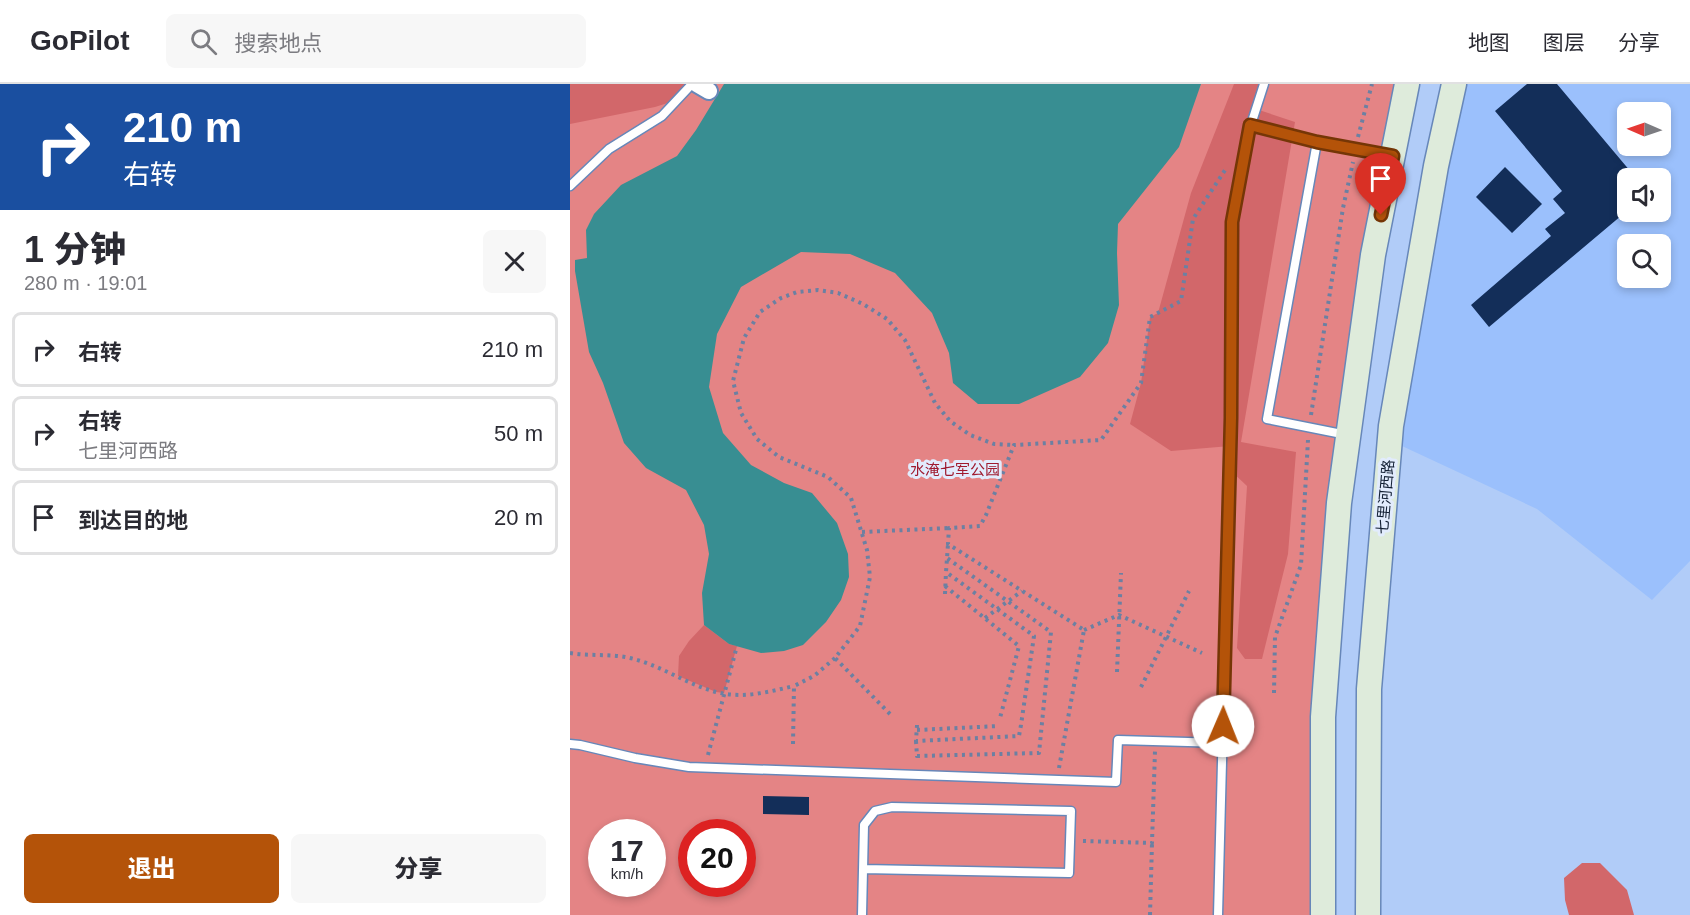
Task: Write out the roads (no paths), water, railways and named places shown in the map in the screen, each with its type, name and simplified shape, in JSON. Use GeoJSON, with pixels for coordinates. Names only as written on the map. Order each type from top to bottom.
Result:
{"type":"FeatureCollection","features":[{"type":"Feature","properties":{"kind":"street"},"geometry":{"type":"LineString","coordinates":[[1323,915],[1323,717],[1338,503],[1373,255],[1407,84]]}},
{"type":"Feature","properties":{"kind":"street","name":"七里河西路"},"geometry":{"type":"LineString","coordinates":[[1368,915],[1369,689],[1391,426],[1436,166],[1454,84]]}},
{"type":"Feature","properties":{"kind":"lane"},"geometry":{"type":"LineString","coordinates":[[570,186],[609,148],[662,116],[692,84]]}},
{"type":"Feature","properties":{"kind":"lane"},"geometry":{"type":"LineString","coordinates":[[1218,915],[1231,418],[1232,222],[1250,125],[1264,84]]}},
{"type":"Feature","properties":{"kind":"lane"},"geometry":{"type":"LineString","coordinates":[[1250,125],[1317,142],[1393,156]]}},
{"type":"Feature","properties":{"kind":"lane"},"geometry":{"type":"LineString","coordinates":[[1317,142],[1267,420],[1348,435]]}},
{"type":"Feature","properties":{"kind":"lane"},"geometry":{"type":"LineString","coordinates":[[570,744],[689,767],[1116,782],[1118,740],[1223,743]]}},
{"type":"Feature","properties":{"kind":"lane"},"geometry":{"type":"LineString","coordinates":[[862,915],[863,869],[864,825],[875,810],[892,807],[1071,811],[1069,873],[863,869]]}},
{"type":"Feature","properties":{"kind":"park label","name":"水淹七军公园"},"geometry":{"type":"Point","coordinates":[955,469]}}]}
